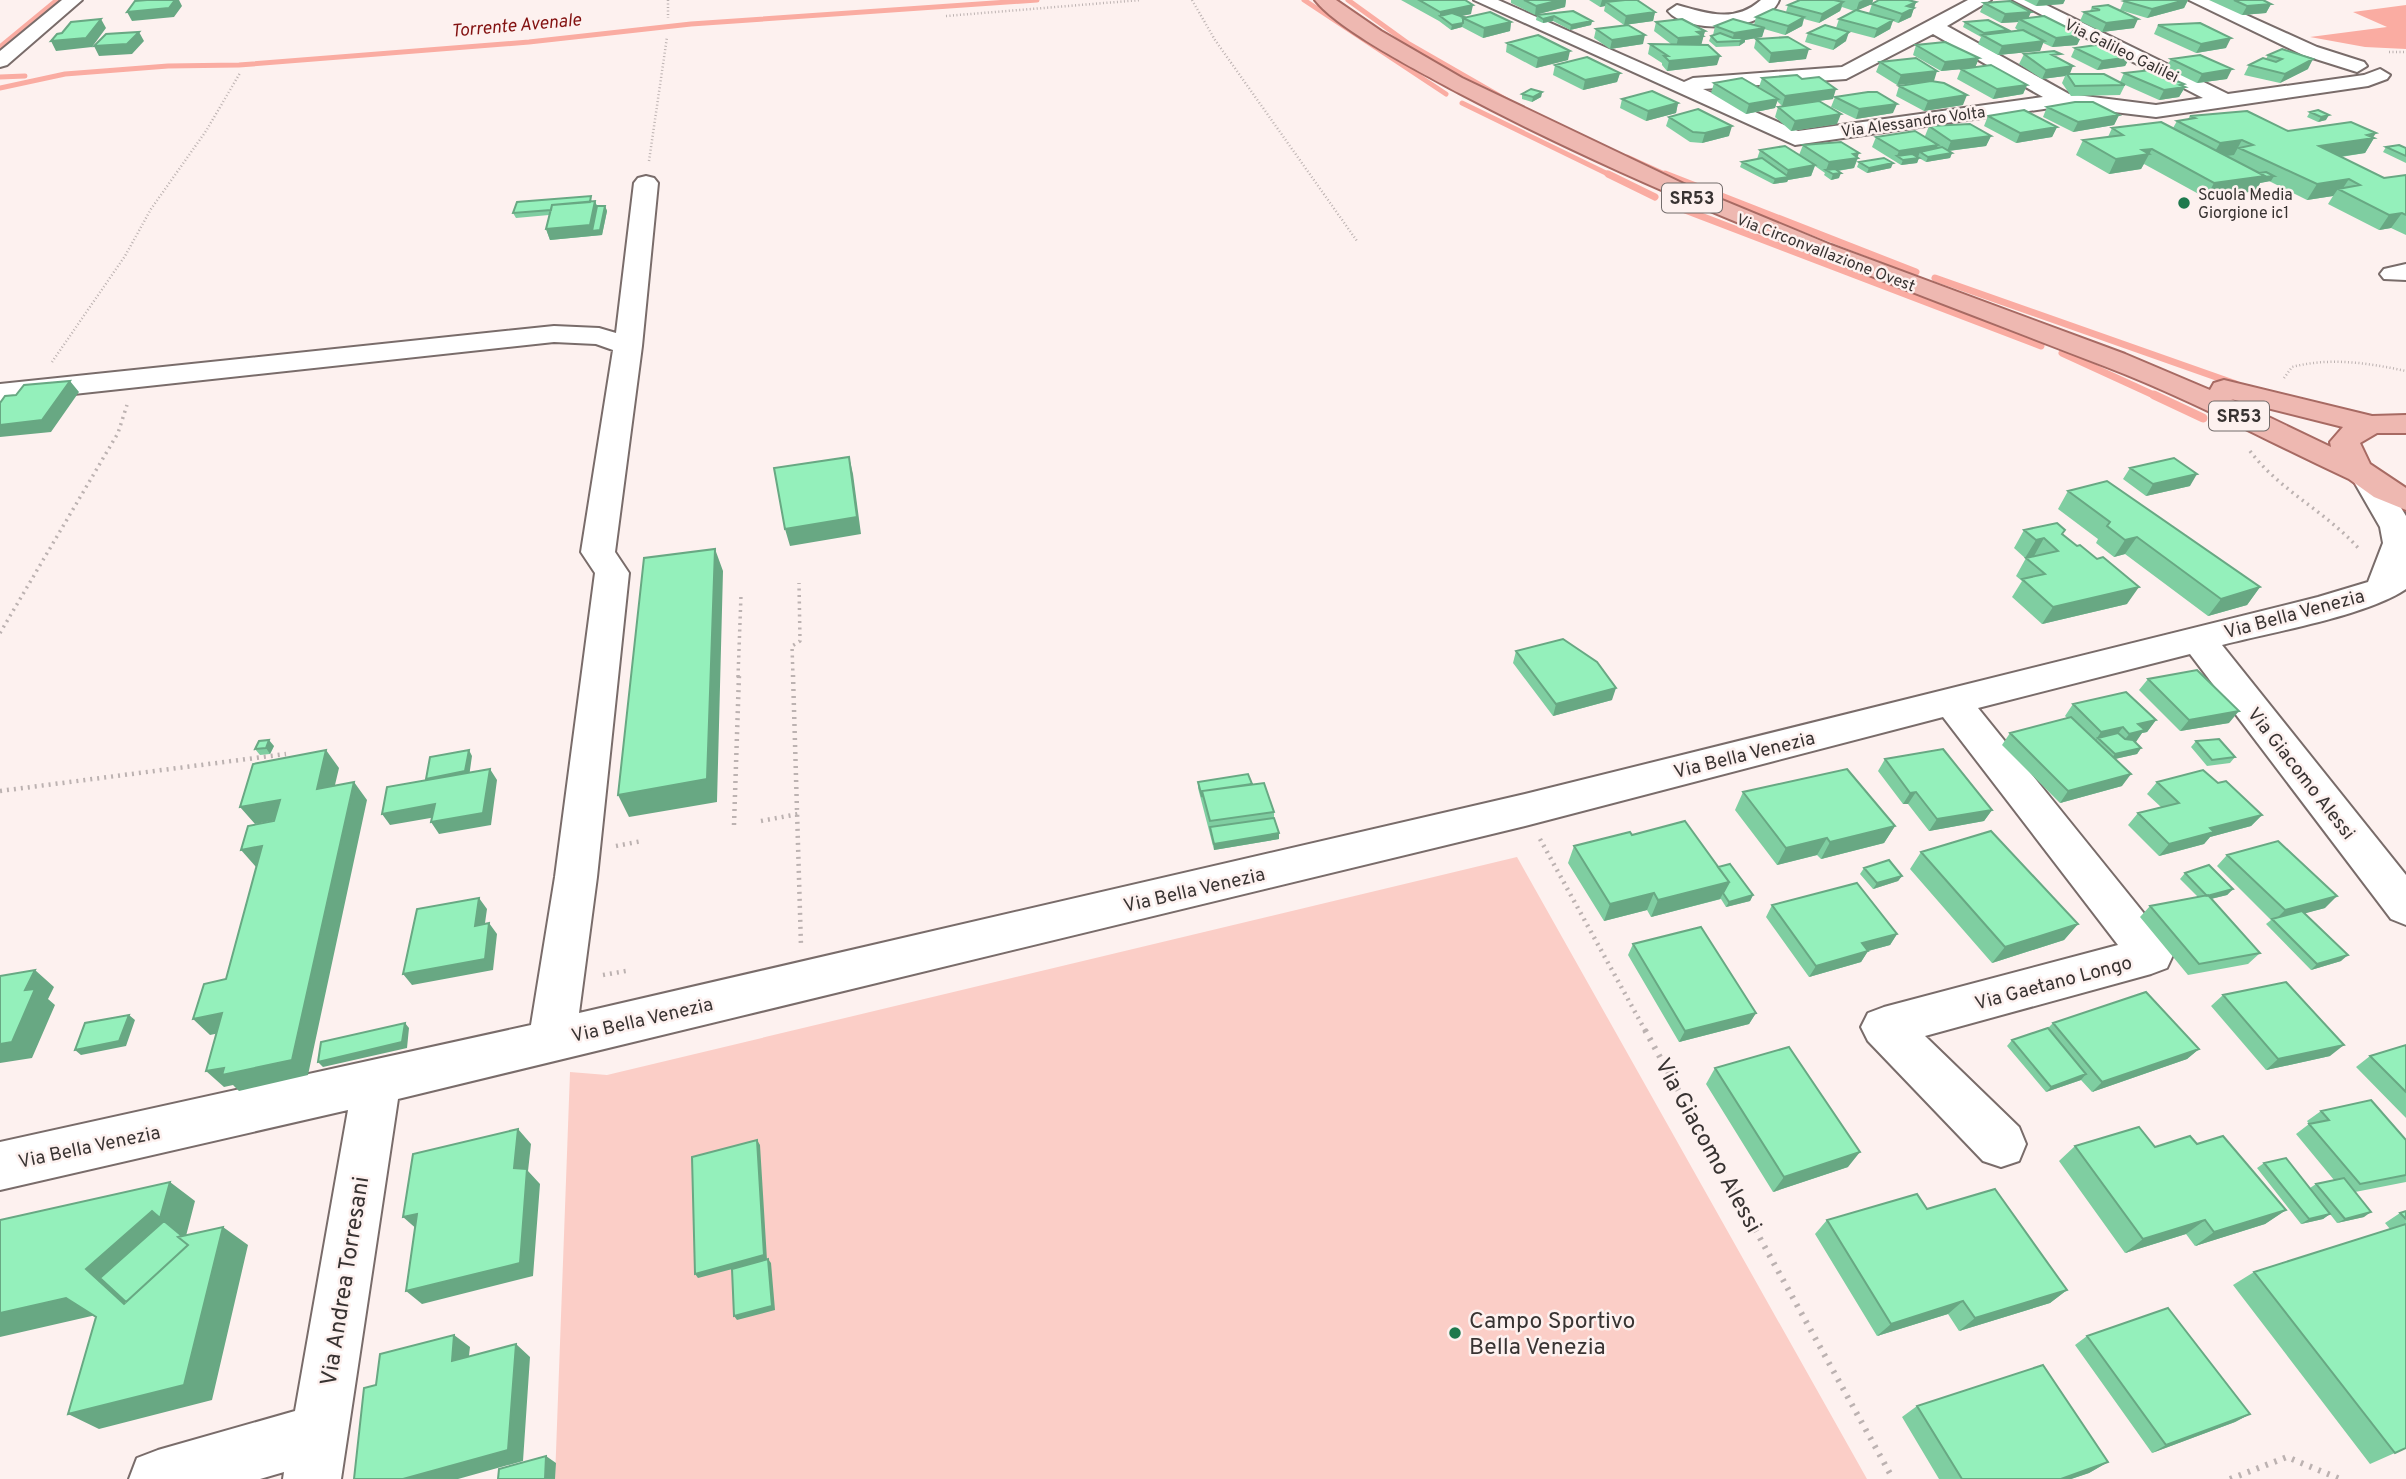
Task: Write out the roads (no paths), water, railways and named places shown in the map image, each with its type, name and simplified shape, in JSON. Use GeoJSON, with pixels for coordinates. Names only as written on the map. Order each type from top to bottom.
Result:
{"type":"FeatureCollection","features":[{"type":"Feature","properties":{"kind":"main road","name":"Via Circonvallazione Ovest"},"geometry":{"type":"LineString","coordinates":[[1324,0],[1395,47],[1491,101],[1617,164],[1770,230],[2118,361],[2365,476],[2406,500]]}},
{"type":"Feature","properties":{"kind":"main road","name":"Via Circonvallazione Ovest"},"geometry":{"type":"LineString","coordinates":[[2118,361],[2371,425],[2406,424]]}},
{"type":"Feature","properties":{"kind":"main road"},"geometry":{"type":"LineString","coordinates":[[2365,476],[2347,456],[2345,442],[2354,431],[2371,425]]}},
{"type":"Feature","properties":{"kind":"street"},"geometry":{"type":"LineString","coordinates":[[2,58],[73,0]]}},
{"type":"Feature","properties":{"kind":"street","name":"Via Alessandro Volta"},"geometry":{"type":"LineString","coordinates":[[1483,0],[1795,138],[2064,100],[2156,111],[2380,68],[2324,57],[2198,0]]}},
{"type":"Feature","properties":{"kind":"street"},"geometry":{"type":"LineString","coordinates":[[1659,0],[1696,21],[1744,20],[1769,5],[1770,0]]}},
{"type":"Feature","properties":{"kind":"street"},"geometry":{"type":"LineString","coordinates":[[1674,85],[1846,73],[1982,0]]}},
{"type":"Feature","properties":{"kind":"street","name":"Via Galileo Galilei"},"geometry":{"type":"LineString","coordinates":[[2022,0],[2222,99]]}},
{"type":"Feature","properties":{"kind":"street"},"geometry":{"type":"LineString","coordinates":[[1677,11],[1714,2]]}},
{"type":"Feature","properties":{"kind":"street"},"geometry":{"type":"LineString","coordinates":[[1937,3],[1962,10]]}},
{"type":"Feature","properties":{"kind":"street"},"geometry":{"type":"LineString","coordinates":[[1932,26],[2064,100]]}},
{"type":"Feature","properties":{"kind":"street"},"geometry":{"type":"LineString","coordinates":[[552,1040],[576,877],[612,573],[598,552],[628,346],[646,183]]}},
{"type":"Feature","properties":{"kind":"street"},"geometry":{"type":"LineString","coordinates":[[0,393],[554,334],[599,336],[628,346]]}},
{"type":"Feature","properties":{"kind":"street","name":"Via Bella Venezia"},"geometry":{"type":"LineString","coordinates":[[0,1166],[377,1082],[1525,810],[2325,607],[2384,573],[2400,543],[2396,527],[2365,476]]}},
{"type":"Feature","properties":{"kind":"street","name":"Via Giacomo Alessi"},"geometry":{"type":"LineString","coordinates":[[2198,639],[2406,906]]}},
{"type":"Feature","properties":{"kind":"street","name":"Via Gaetano Longo"},"geometry":{"type":"LineString","coordinates":[[1951,701],[2151,955],[1884,1027],[2001,1144]]}},
{"type":"Feature","properties":{"kind":"street","name":"Via Andrea Torresani"},"geometry":{"type":"LineString","coordinates":[[316,1456],[377,1082]]}},
{"type":"Feature","properties":{"kind":"street"},"geometry":{"type":"LineString","coordinates":[[158,1479],[316,1456]]}},
{"type":"Feature","properties":{"kind":"waterway"},"geometry":{"type":"LineString","coordinates":[[0,47],[57,0]]}},
{"type":"Feature","properties":{"kind":"waterway","name":"Torrente Avenale"},"geometry":{"type":"LineString","coordinates":[[0,88],[65,74],[168,66],[239,65],[529,42],[691,24],[1037,0]]}},
{"type":"Feature","properties":{"kind":"waterway"},"geometry":{"type":"LineString","coordinates":[[1304,0],[1446,94]]}},
{"type":"Feature","properties":{"kind":"waterway"},"geometry":{"type":"LineString","coordinates":[[1348,0],[1409,44],[1517,106]]}},
{"type":"Feature","properties":{"kind":"waterway"},"geometry":{"type":"LineString","coordinates":[[0,77],[25,76]]}},
{"type":"Feature","properties":{"kind":"waterway"},"geometry":{"type":"LineString","coordinates":[[1462,103],[1612,176]]}},
{"type":"Feature","properties":{"kind":"waterway"},"geometry":{"type":"LineString","coordinates":[[1627,157],[1669,176]]}},
{"type":"Feature","properties":{"kind":"waterway"},"geometry":{"type":"LineString","coordinates":[[1608,174],[1655,197]]}},
{"type":"Feature","properties":{"kind":"waterway"},"geometry":{"type":"LineString","coordinates":[[1665,174],[1916,272]]}},
{"type":"Feature","properties":{"kind":"waterway"},"geometry":{"type":"LineString","coordinates":[[1672,205],[2041,346]]}},
{"type":"Feature","properties":{"kind":"waterway"},"geometry":{"type":"LineString","coordinates":[[1935,278],[2236,384]]}},
{"type":"Feature","properties":{"kind":"waterway"},"geometry":{"type":"LineString","coordinates":[[2062,353],[2158,397]]}},
{"type":"Feature","properties":{"kind":"waterway"},"geometry":{"type":"LineString","coordinates":[[2154,395],[2203,418]]}},
{"type":"Feature","properties":{"kind":"place","name":"Scuola Media Giorgione ic1"},"geometry":{"type":"Point","coordinates":[2184,203]}},
{"type":"Feature","properties":{"kind":"place","name":"Campo Sportivo Bella Venezia"},"geometry":{"type":"Point","coordinates":[1455,1333]}}]}
